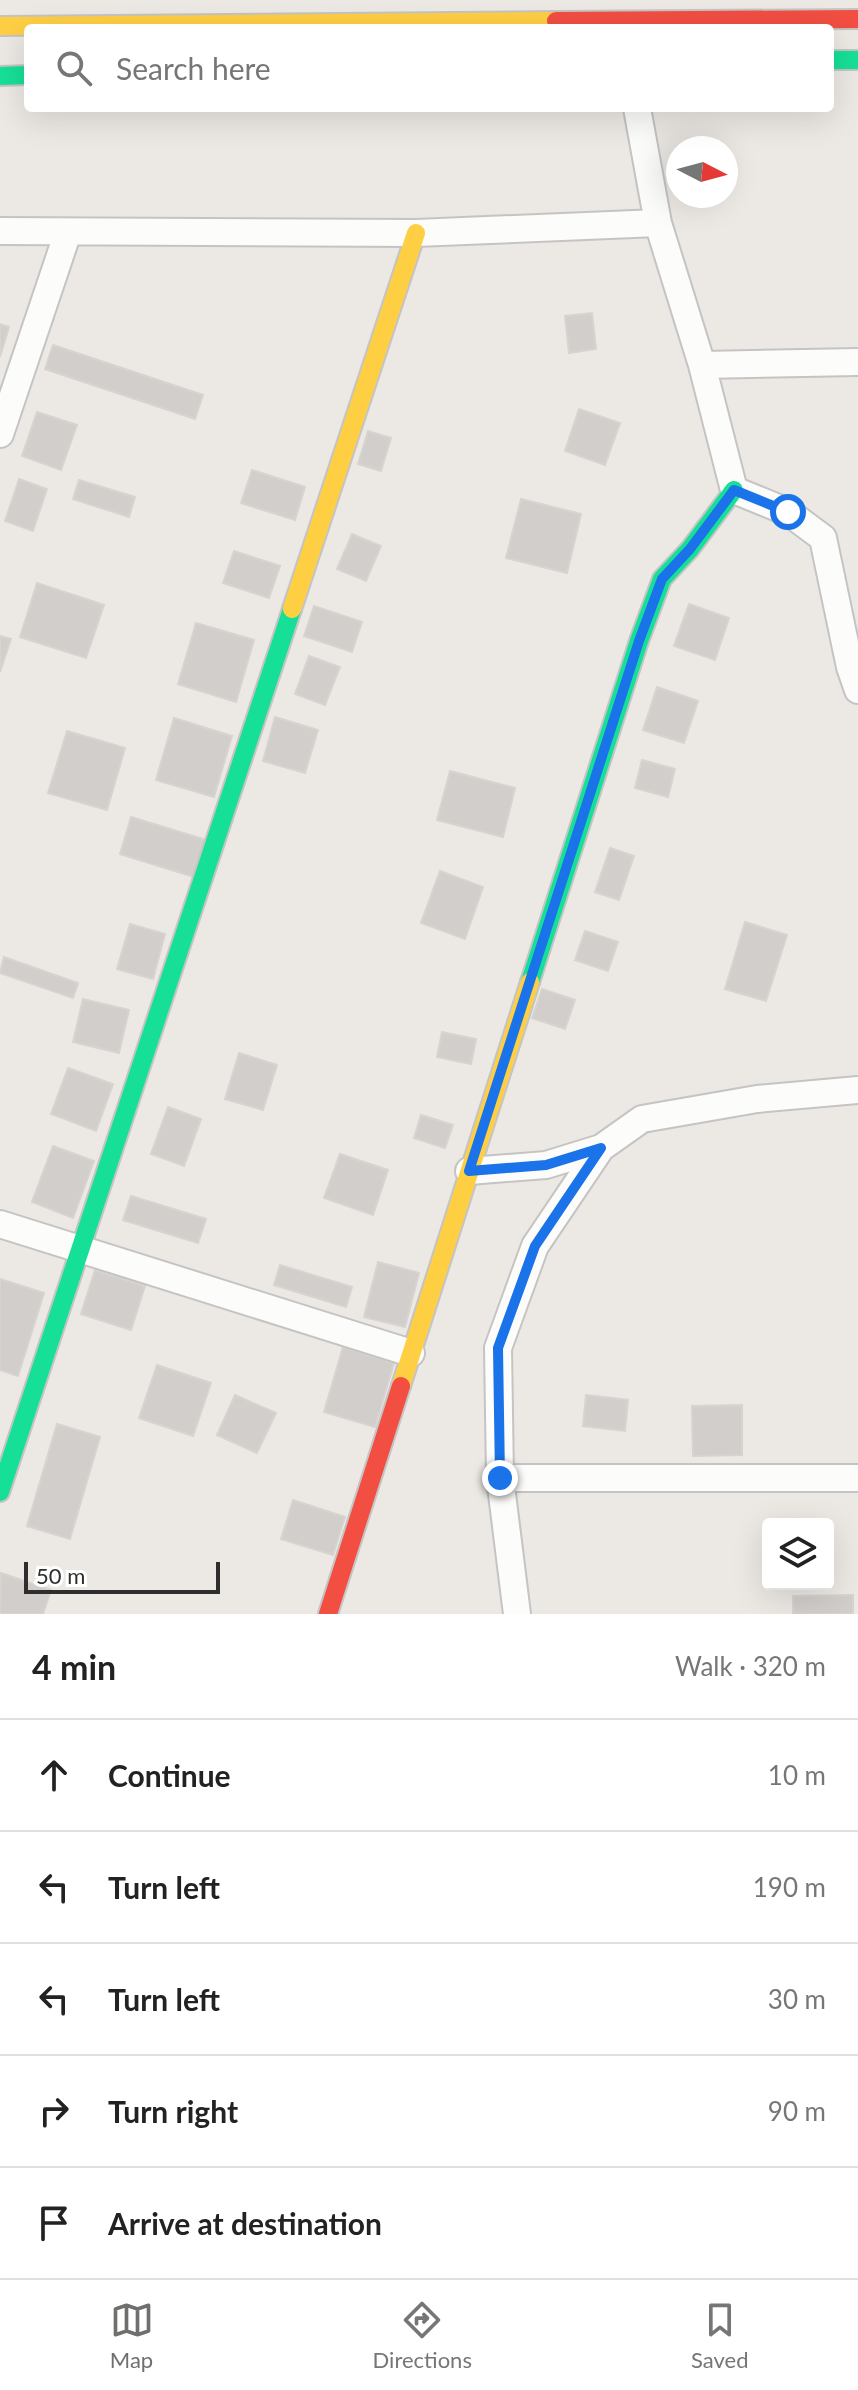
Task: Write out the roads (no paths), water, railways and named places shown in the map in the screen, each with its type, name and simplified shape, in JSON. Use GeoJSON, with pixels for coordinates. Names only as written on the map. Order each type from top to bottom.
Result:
{"type":"FeatureCollection","features":[{"type":"Feature","properties":{"kind":"street"},"geometry":{"type":"LineString","coordinates":[[245,24],[858,19]]}},
{"type":"Feature","properties":{"kind":"street"},"geometry":{"type":"LineString","coordinates":[[0,26],[24,26]]}},
{"type":"Feature","properties":{"kind":"street"},"geometry":{"type":"LineString","coordinates":[[834,60],[858,60]]}},
{"type":"Feature","properties":{"kind":"street"},"geometry":{"type":"LineString","coordinates":[[0,76],[24,75]]}},
{"type":"Feature","properties":{"kind":"street"},"geometry":{"type":"LineString","coordinates":[[638,112],[658,223],[702,365],[734,490]]}},
{"type":"Feature","properties":{"kind":"street"},"geometry":{"type":"LineString","coordinates":[[0,231],[416,233],[658,223]]}},
{"type":"Feature","properties":{"kind":"street"},"geometry":{"type":"LineString","coordinates":[[0,434],[68,232]]}},
{"type":"Feature","properties":{"kind":"street"},"geometry":{"type":"LineString","coordinates":[[0,1492],[416,233]]}},
{"type":"Feature","properties":{"kind":"street"},"geometry":{"type":"LineString","coordinates":[[702,365],[858,362]]}},
{"type":"Feature","properties":{"kind":"street"},"geometry":{"type":"LineString","coordinates":[[734,490],[788,512],[823,538],[850,667],[858,690]]}},
{"type":"Feature","properties":{"kind":"street"},"geometry":{"type":"LineString","coordinates":[[328,1614],[634,656],[662,579],[690,549],[734,490]]}},
{"type":"Feature","properties":{"kind":"street"},"geometry":{"type":"LineString","coordinates":[[469,1171],[546,1165],[601,1148],[642,1119],[757,1099],[858,1090]]}},
{"type":"Feature","properties":{"kind":"street"},"geometry":{"type":"LineString","coordinates":[[517,1614],[500,1478],[498,1348],[535,1246],[601,1148]]}},
{"type":"Feature","properties":{"kind":"street"},"geometry":{"type":"LineString","coordinates":[[0,1224],[411,1353]]}},
{"type":"Feature","properties":{"kind":"street"},"geometry":{"type":"LineString","coordinates":[[500,1478],[858,1478]]}}]}
